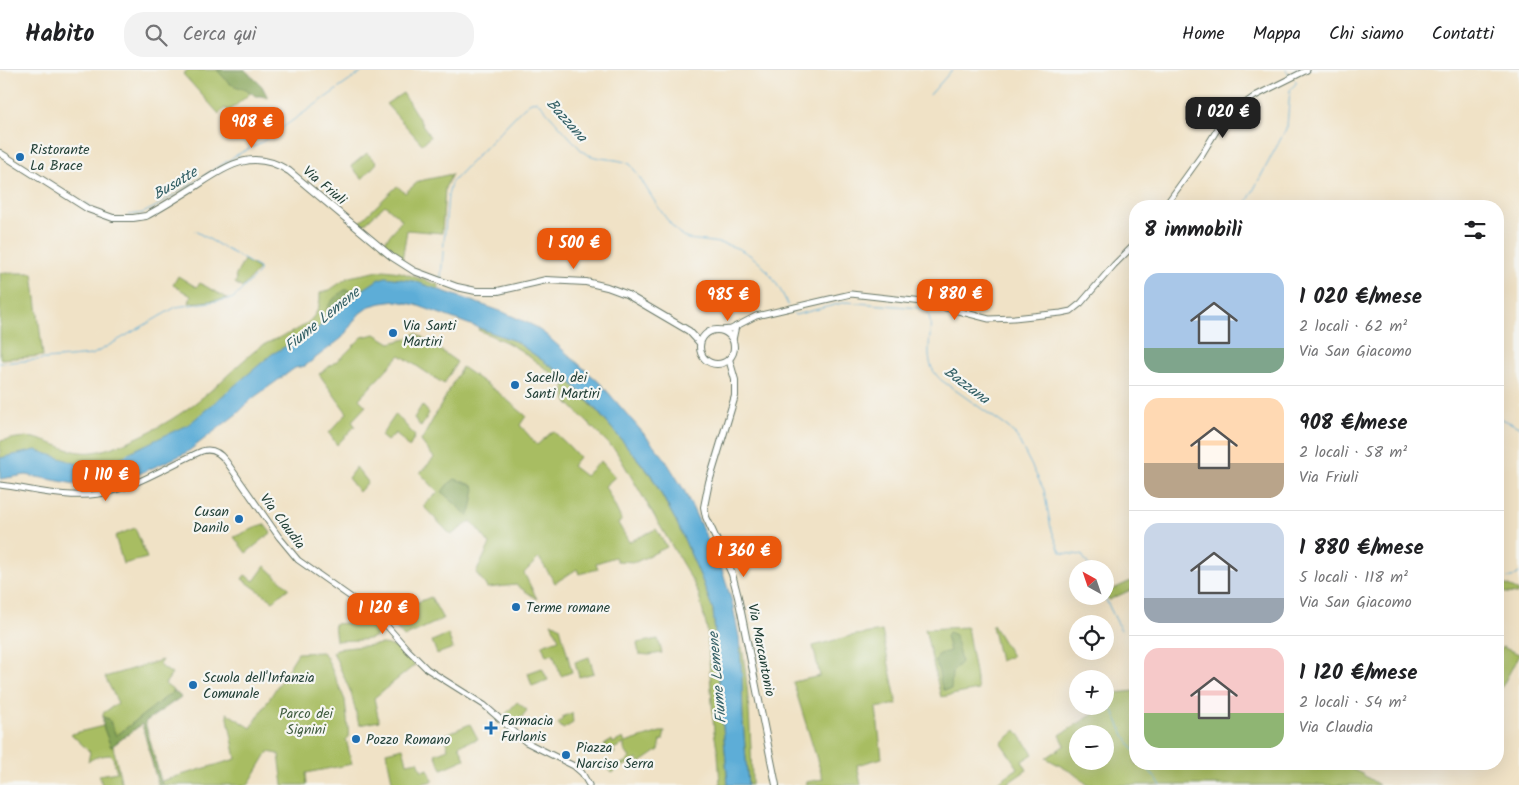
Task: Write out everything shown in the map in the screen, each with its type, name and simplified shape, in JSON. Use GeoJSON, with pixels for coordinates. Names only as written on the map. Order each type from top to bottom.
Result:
{"type":"FeatureCollection","features":[{"type":"Feature","properties":{"kind":"main road","name":"Via Friuli"},"geometry":{"type":"LineString","coordinates":[[1,156],[88,209],[113,218],[146,216],[234,163],[255,159],[269,162],[289,171],[392,257],[414,271],[465,289],[486,292],[546,280],[586,282],[626,294],[689,331]]}},
{"type":"Feature","properties":{"kind":"main road"},"geometry":{"type":"LineString","coordinates":[[700,343],[710,331],[721,330],[726,332],[733,340]]}},
{"type":"Feature","properties":{"kind":"main road"},"geometry":{"type":"LineString","coordinates":[[689,331],[706,334]]}},
{"type":"Feature","properties":{"kind":"main road"},"geometry":{"type":"LineString","coordinates":[[689,331],[700,343],[701,355],[709,363],[721,364],[729,359]]}},
{"type":"Feature","properties":{"kind":"main road","name":"Via Marcantonio"},"geometry":{"type":"LineString","coordinates":[[733,340],[734,350],[729,359],[735,380],[735,396],[709,482],[704,507],[706,517],[729,567],[738,597],[776,785]]}},
{"type":"Feature","properties":{"kind":"main road"},"geometry":{"type":"LineString","coordinates":[[721,364],[730,372],[735,380]]}},
{"type":"Feature","properties":{"kind":"street"},"geometry":{"type":"LineString","coordinates":[[1168,200],[1225,120],[1244,102],[1307,70]]}},
{"type":"Feature","properties":{"kind":"street"},"geometry":{"type":"LineString","coordinates":[[721,330],[737,326],[756,316],[851,294],[923,302],[989,319],[1061,313],[1071,311],[1081,304],[1129,250]]}},
{"type":"Feature","properties":{"kind":"street"},"geometry":{"type":"LineString","coordinates":[[733,340],[737,326]]}},
{"type":"Feature","properties":{"kind":"street","name":"Via Claudia"},"geometry":{"type":"LineString","coordinates":[[0,485],[70,494],[100,494],[136,482],[202,451],[217,452],[226,461],[278,537],[298,560],[379,617],[408,650],[432,672],[484,705],[526,742],[574,766],[582,773],[589,785]]}},
{"type":"Feature","properties":{"kind":"green space"},"geometry":{"type":"Polygon","coordinates":[[[188,70],[245,70],[259,86],[229,111],[225,108],[219,114],[183,74],[188,70]]]}},
{"type":"Feature","properties":{"kind":"green space"},"geometry":{"type":"Polygon","coordinates":[[[217,70],[245,70],[262,86],[268,98],[255,96],[249,91],[232,85],[217,70]]]}},
{"type":"Feature","properties":{"kind":"green space"},"geometry":{"type":"Polygon","coordinates":[[[403,93],[430,137],[422,144],[386,104],[403,93]]]}},
{"type":"Feature","properties":{"kind":"green space"},"geometry":{"type":"Polygon","coordinates":[[[367,153],[377,163],[362,179],[351,166],[367,153]]]}},
{"type":"Feature","properties":{"kind":"green space"},"geometry":{"type":"Polygon","coordinates":[[[452,174],[445,188],[442,233],[407,230],[402,260],[381,246],[402,220],[385,205],[360,228],[357,225],[397,186],[405,193],[419,181],[452,174]]]}},
{"type":"Feature","properties":{"kind":"green space"},"geometry":{"type":"Polygon","coordinates":[[[244,260],[259,269],[242,288],[235,283],[237,279],[235,277],[244,260]]]}},
{"type":"Feature","properties":{"kind":"green space"},"geometry":{"type":"Polygon","coordinates":[[[384,270],[400,272],[439,285],[436,305],[374,295],[132,468],[0,471],[0,441],[30,437],[76,451],[93,452],[146,434],[197,402],[260,347],[308,322],[315,315],[319,305],[320,293],[328,291],[349,277],[384,270]]]}},
{"type":"Feature","properties":{"kind":"green space"},"geometry":{"type":"Polygon","coordinates":[[[0,273],[33,273],[43,356],[0,359],[0,273]]]}},
{"type":"Feature","properties":{"kind":"green space"},"geometry":{"type":"Polygon","coordinates":[[[178,276],[196,287],[200,283],[228,299],[189,303],[191,296],[173,285],[178,276]]]}},
{"type":"Feature","properties":{"kind":"green space"},"geometry":{"type":"Polygon","coordinates":[[[345,290],[350,290],[351,294],[328,320],[325,317],[329,305],[345,290]]]}},
{"type":"Feature","properties":{"kind":"green space"},"geometry":{"type":"Polygon","coordinates":[[[479,328],[515,341],[566,377],[651,476],[677,523],[713,610],[728,785],[720,785],[718,753],[714,732],[707,629],[699,595],[692,580],[616,451],[566,401],[564,385],[557,377],[520,350],[478,330],[479,328]]]}},
{"type":"Feature","properties":{"kind":"green space"},"geometry":{"type":"Polygon","coordinates":[[[416,333],[457,362],[444,384],[400,355],[359,399],[366,406],[352,421],[355,426],[337,445],[329,433],[347,413],[319,374],[342,357],[362,337],[375,334],[390,343],[407,339],[416,333]]]}},
{"type":"Feature","properties":{"kind":"green space"},"geometry":{"type":"Polygon","coordinates":[[[462,367],[499,393],[526,416],[520,425],[537,445],[553,431],[579,457],[572,466],[585,476],[601,461],[615,477],[605,486],[622,521],[618,523],[629,542],[656,529],[667,547],[636,562],[617,561],[615,557],[596,563],[598,569],[579,574],[577,569],[555,583],[539,558],[524,573],[537,599],[516,585],[487,588],[476,573],[490,544],[471,521],[451,535],[423,506],[438,492],[420,473],[434,458],[421,441],[462,367]]]}},
{"type":"Feature","properties":{"kind":"green space"},"geometry":{"type":"Polygon","coordinates":[[[422,405],[429,413],[421,427],[414,418],[422,405]]]}},
{"type":"Feature","properties":{"kind":"green space"},"geometry":{"type":"Polygon","coordinates":[[[396,414],[415,436],[409,448],[396,433],[387,441],[381,436],[396,414]]]}},
{"type":"Feature","properties":{"kind":"green space"},"geometry":{"type":"Polygon","coordinates":[[[356,467],[368,482],[359,492],[348,478],[356,467]]]}},
{"type":"Feature","properties":{"kind":"green space"},"geometry":{"type":"Polygon","coordinates":[[[455,479],[472,485],[475,488],[468,516],[442,492],[455,479]]]}},
{"type":"Feature","properties":{"kind":"green space"},"geometry":{"type":"Polygon","coordinates":[[[264,524],[271,533],[246,553],[234,537],[264,524]]]}},
{"type":"Feature","properties":{"kind":"green space"},"geometry":{"type":"Polygon","coordinates":[[[135,528],[147,558],[123,564],[115,536],[135,528]]]}},
{"type":"Feature","properties":{"kind":"green space"},"geometry":{"type":"Polygon","coordinates":[[[265,566],[289,588],[273,601],[242,579],[245,575],[254,581],[265,566]]]}},
{"type":"Feature","properties":{"kind":"green space"},"geometry":{"type":"Polygon","coordinates":[[[1129,582],[1129,591],[1114,598],[1114,589],[1129,582]]]}},
{"type":"Feature","properties":{"kind":"green space"},"geometry":{"type":"Polygon","coordinates":[[[1504,584],[1519,591],[1517,594],[1504,593],[1504,584]]]}},
{"type":"Feature","properties":{"kind":"green space"},"geometry":{"type":"Polygon","coordinates":[[[431,597],[443,619],[404,637],[385,615],[431,597]]]}},
{"type":"Feature","properties":{"kind":"green space"},"geometry":{"type":"Polygon","coordinates":[[[356,605],[376,620],[380,629],[378,634],[369,639],[336,641],[334,624],[359,622],[356,605]]]}},
{"type":"Feature","properties":{"kind":"green space"},"geometry":{"type":"Polygon","coordinates":[[[551,623],[560,627],[572,672],[561,676],[553,654],[546,656],[542,645],[559,639],[551,623]]]}},
{"type":"Feature","properties":{"kind":"green space"},"geometry":{"type":"Polygon","coordinates":[[[992,626],[1012,656],[1000,661],[992,626]]]}},
{"type":"Feature","properties":{"kind":"green space"},"geometry":{"type":"Polygon","coordinates":[[[967,627],[978,690],[941,697],[925,629],[967,627]]]}},
{"type":"Feature","properties":{"kind":"green space"},"geometry":{"type":"Polygon","coordinates":[[[882,631],[897,704],[876,708],[882,758],[857,765],[861,785],[807,785],[806,782],[823,779],[793,682],[820,676],[813,646],[850,636],[882,631]]]}},
{"type":"Feature","properties":{"kind":"green space"},"geometry":{"type":"Polygon","coordinates":[[[949,632],[955,635],[961,662],[952,672],[951,689],[943,690],[935,661],[939,654],[950,651],[946,636],[949,632]]]}},
{"type":"Feature","properties":{"kind":"green space"},"geometry":{"type":"Polygon","coordinates":[[[448,634],[453,648],[437,654],[432,641],[448,634]]]}},
{"type":"Feature","properties":{"kind":"green space"},"geometry":{"type":"Polygon","coordinates":[[[658,639],[662,653],[639,654],[637,643],[658,639]]]}},
{"type":"Feature","properties":{"kind":"green space","name":"Parco dei Signini"},"geometry":{"type":"Polygon","coordinates":[[[382,644],[397,648],[415,665],[374,698],[379,721],[359,725],[351,693],[333,652],[336,649],[382,644]]]}},
{"type":"Feature","properties":{"kind":"green space"},"geometry":{"type":"Polygon","coordinates":[[[740,647],[742,647],[748,698],[751,785],[748,785],[740,647]]]}},
{"type":"Feature","properties":{"kind":"green space"},"geometry":{"type":"Polygon","coordinates":[[[1504,648],[1519,655],[1504,683],[1504,648]]]}},
{"type":"Feature","properties":{"kind":"green space","name":"Parco dei Signini"},"geometry":{"type":"Polygon","coordinates":[[[322,652],[326,656],[345,700],[349,737],[346,739],[352,764],[306,773],[307,785],[283,785],[279,754],[268,752],[248,785],[162,785],[161,781],[236,759],[227,713],[251,728],[298,653],[322,652]]]}},
{"type":"Feature","properties":{"kind":"green space"},"geometry":{"type":"Polygon","coordinates":[[[589,657],[594,673],[579,677],[575,662],[589,657]]]}},
{"type":"Feature","properties":{"kind":"green space"},"geometry":{"type":"Polygon","coordinates":[[[162,660],[159,665],[172,674],[165,684],[174,691],[116,736],[109,719],[103,717],[103,713],[118,703],[105,677],[162,660]]]}},
{"type":"Feature","properties":{"kind":"green space"},"geometry":{"type":"Polygon","coordinates":[[[542,668],[548,680],[532,686],[528,673],[542,668]]]}},
{"type":"Feature","properties":{"kind":"green space"},"geometry":{"type":"Polygon","coordinates":[[[174,691],[181,697],[145,722],[162,785],[158,785],[142,724],[111,747],[103,726],[103,717],[109,719],[116,736],[174,691]]]}},
{"type":"Feature","properties":{"kind":"green space"},"geometry":{"type":"Polygon","coordinates":[[[1129,692],[1129,770],[1354,770],[1379,785],[1088,785],[1073,773],[1046,758],[1065,745],[1060,735],[1069,729],[1069,770],[1114,770],[1114,725],[1076,725],[1092,715],[1114,715],[1114,693],[1129,692]]]}},
{"type":"Feature","properties":{"kind":"green space"},"geometry":{"type":"Polygon","coordinates":[[[517,702],[527,710],[516,725],[505,715],[517,702]]]}},
{"type":"Feature","properties":{"kind":"green space"},"geometry":{"type":"Polygon","coordinates":[[[572,713],[573,723],[563,729],[558,724],[562,717],[572,713]]]}},
{"type":"Feature","properties":{"kind":"green space"},"geometry":{"type":"Polygon","coordinates":[[[470,724],[478,739],[459,745],[465,759],[442,769],[435,754],[448,749],[444,735],[470,724]]]}},
{"type":"Feature","properties":{"kind":"green space"},"geometry":{"type":"Polygon","coordinates":[[[103,726],[111,747],[113,746],[122,785],[102,785],[99,775],[117,772],[113,758],[110,755],[101,756],[88,762],[90,752],[71,734],[103,726]]]}},
{"type":"Feature","properties":{"kind":"green space"},"geometry":{"type":"Polygon","coordinates":[[[1016,730],[1033,754],[1022,761],[1027,770],[1005,785],[1001,785],[998,782],[1018,768],[1001,743],[1016,730]]]}},
{"type":"Feature","properties":{"kind":"green space"},"geometry":{"type":"Polygon","coordinates":[[[665,732],[659,750],[640,763],[637,759],[611,773],[607,768],[626,762],[630,758],[624,749],[624,744],[613,749],[615,753],[610,755],[604,745],[612,740],[613,743],[623,738],[625,743],[665,732]]]}},
{"type":"Feature","properties":{"kind":"green space"},"geometry":{"type":"Polygon","coordinates":[[[403,748],[407,763],[418,761],[422,771],[428,769],[433,781],[415,785],[393,785],[386,752],[403,748]]]}},
{"type":"Feature","properties":{"kind":"water"},"geometry":{"type":"Polygon","coordinates":[[[386,277],[414,281],[503,312],[532,325],[545,334],[600,383],[663,456],[684,490],[722,570],[732,602],[739,637],[748,785],[728,785],[713,610],[677,523],[651,475],[593,406],[566,377],[515,341],[416,305],[397,301],[381,303],[370,306],[359,314],[342,338],[305,366],[295,368],[253,398],[238,413],[186,453],[123,481],[97,488],[26,475],[0,479],[0,458],[36,450],[78,464],[109,461],[125,456],[189,424],[272,354],[317,329],[347,300],[379,279],[386,277]]]}},
{"type":"Feature","properties":{"kind":"waterway","name":"Busatte"},"geometry":{"type":"LineString","coordinates":[[129,215],[143,213],[155,207],[240,153],[259,144],[365,70]]}},
{"type":"Feature","properties":{"kind":"waterway"},"geometry":{"type":"LineString","coordinates":[[929,96],[952,70]]}},
{"type":"Feature","properties":{"kind":"waterway"},"geometry":{"type":"LineString","coordinates":[[1286,70],[1290,75]]}},
{"type":"Feature","properties":{"kind":"waterway"},"geometry":{"type":"LineString","coordinates":[[1292,75],[1300,70]]}},
{"type":"Feature","properties":{"kind":"waterway"},"geometry":{"type":"LineString","coordinates":[[1248,200],[1287,127],[1290,90],[1297,82],[1295,80]]}},
{"type":"Feature","properties":{"kind":"waterway","name":"Bazzana"},"geometry":{"type":"LineString","coordinates":[[441,277],[448,195],[451,183],[523,108],[531,102],[537,101],[583,152],[594,157],[618,160],[630,164],[665,216],[680,234],[688,239],[729,245],[752,256],[773,278],[788,305]]}},
{"type":"Feature","properties":{"kind":"waterway","name":"Busatte"},"geometry":{"type":"LineString","coordinates":[[86,203],[92,207]]}},
{"type":"Feature","properties":{"kind":"waterway"},"geometry":{"type":"LineString","coordinates":[[0,363],[92,355],[176,307],[235,297],[259,272],[259,268],[195,231]]}},
{"type":"Feature","properties":{"kind":"waterway","name":"Bazzana"},"geometry":{"type":"LineString","coordinates":[[792,312],[795,315],[846,302],[919,308],[927,311],[930,319],[930,363],[934,372],[941,380],[1009,428],[1017,437],[1044,490],[1051,528],[1059,549],[1062,553],[1082,555],[1085,560]]}},
{"type":"Feature","properties":{"kind":"waterway"},"geometry":{"type":"LineString","coordinates":[[1504,420],[1519,427]]}},
{"type":"Feature","properties":{"kind":"waterway","name":"Bazzana"},"geometry":{"type":"LineString","coordinates":[[1508,578],[1512,578],[1519,573]]}},
{"type":"Feature","properties":{"kind":"waterway","name":"Bazzana"},"geometry":{"type":"LineString","coordinates":[[1108,605],[1121,630]]}},
{"type":"Feature","properties":{"kind":"waterway"},"geometry":{"type":"LineString","coordinates":[[1114,713],[1129,743]]}},
{"type":"Feature","properties":{"kind":"waterway"},"geometry":{"type":"LineString","coordinates":[[1149,770],[1161,785]]}},
{"type":"Feature","properties":{"kind":"place","name":"Ristorante La Brace"},"geometry":{"type":"Point","coordinates":[20,157]}},
{"type":"Feature","properties":{"kind":"place","name":"Via Santi Martiri"},"geometry":{"type":"Point","coordinates":[393,333]}},
{"type":"Feature","properties":{"kind":"place","name":"Sacello dei Santi Martiri"},"geometry":{"type":"Point","coordinates":[515,385]}},
{"type":"Feature","properties":{"kind":"place","name":"Cusan Danilo"},"geometry":{"type":"Point","coordinates":[239,519]}},
{"type":"Feature","properties":{"kind":"place","name":"Terme romane"},"geometry":{"type":"Point","coordinates":[516,607]}},
{"type":"Feature","properties":{"kind":"place","name":"Scuola dell'Infanzia Comunale"},"geometry":{"type":"Point","coordinates":[193,685]}},
{"type":"Feature","properties":{"kind":"place","name":"Farmacia Furlanis"},"geometry":{"type":"Point","coordinates":[491,728]}},
{"type":"Feature","properties":{"kind":"place","name":"Pozzo Romano"},"geometry":{"type":"Point","coordinates":[356,739]}},
{"type":"Feature","properties":{"kind":"place","name":"Piazza Narciso Serra"},"geometry":{"type":"Point","coordinates":[566,755]}},
{"type":"Feature","properties":{"kind":"water label","name":"Fiume Lemene"},"geometry":{"type":"Point","coordinates":[322,319]}},
{"type":"Feature","properties":{"kind":"water label","name":"Fiume Lemene"},"geometry":{"type":"Point","coordinates":[717,678]}}]}
